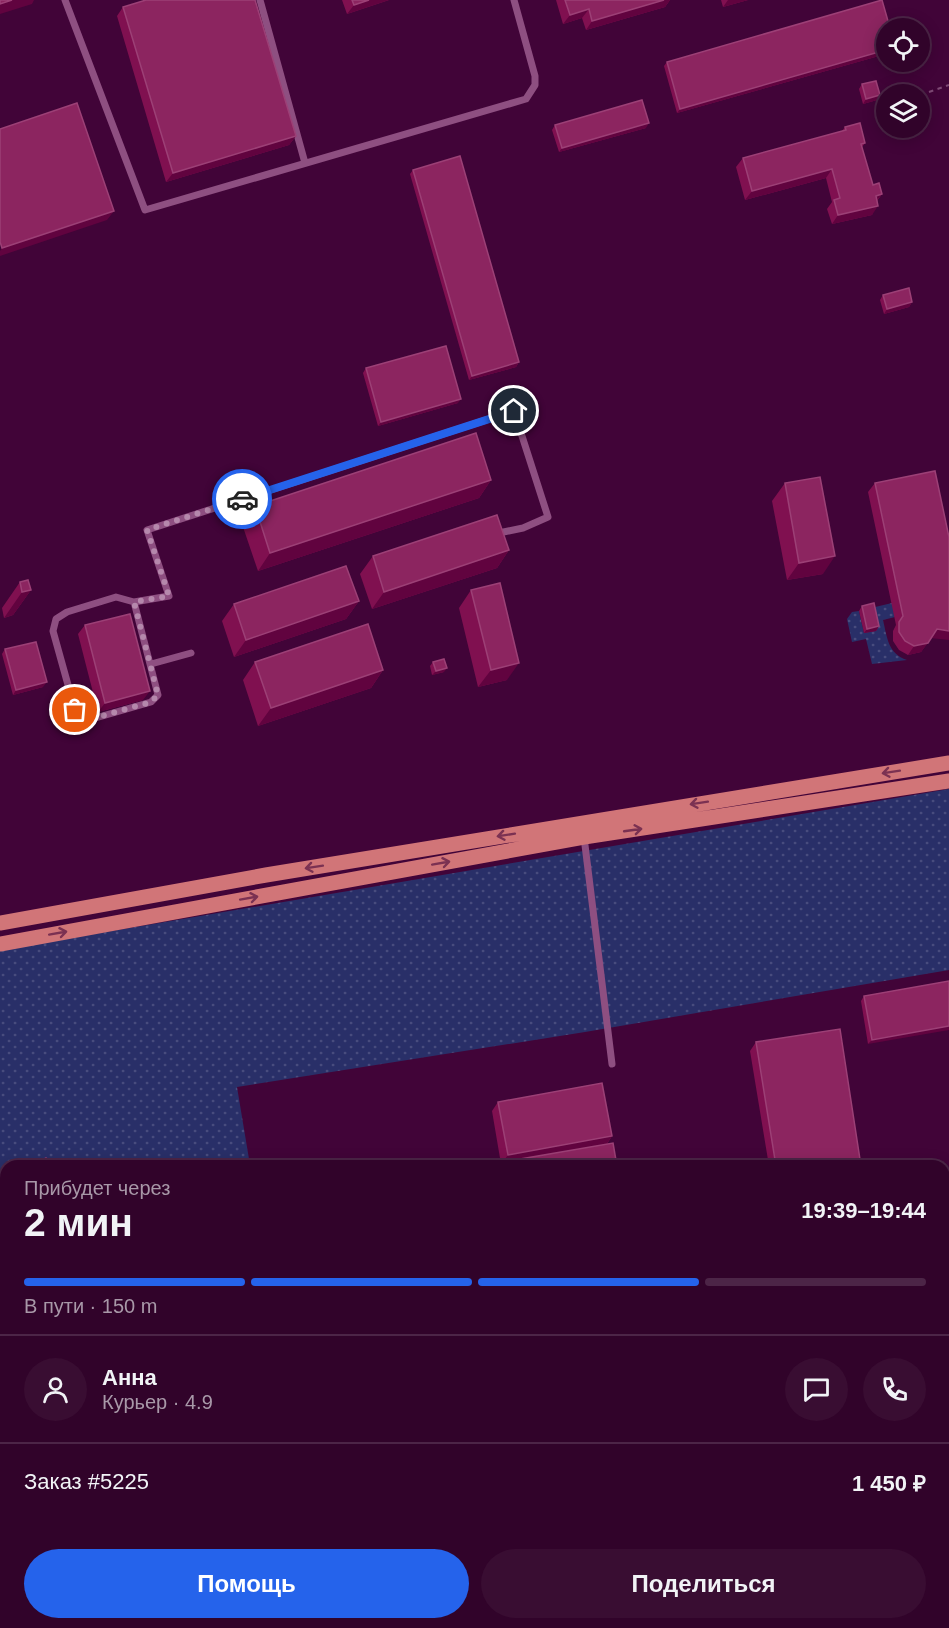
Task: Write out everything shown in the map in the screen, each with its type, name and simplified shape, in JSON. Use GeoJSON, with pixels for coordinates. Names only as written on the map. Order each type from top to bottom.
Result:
{"type":"FeatureCollection","features":[{"type":"Feature","properties":{"kind":"main road"},"geometry":{"type":"LineString","coordinates":[[0,923],[266,875],[949,763]]}},
{"type":"Feature","properties":{"kind":"main road"},"geometry":{"type":"LineString","coordinates":[[0,944],[584,837],[949,781]]}},
{"type":"Feature","properties":{"kind":"lane"},"geometry":{"type":"LineString","coordinates":[[65,0],[145,210],[526,99],[535,85],[535,76],[514,0]]}},
{"type":"Feature","properties":{"kind":"lane"},"geometry":{"type":"LineString","coordinates":[[260,0],[305,164]]}},
{"type":"Feature","properties":{"kind":"lane"},"geometry":{"type":"LineString","coordinates":[[134,602],[158,695],[151,702],[92,719],[82,717],[75,710],[53,631],[56,619],[67,612],[116,597],[134,602],[169,596],[147,530],[514,411],[548,517],[523,528],[494,534]]}},
{"type":"Feature","properties":{"kind":"lane"},"geometry":{"type":"LineString","coordinates":[[151,664],[191,653]]}},
{"type":"Feature","properties":{"kind":"lane"},"geometry":{"type":"LineString","coordinates":[[584,837],[612,1064]]}},
{"type":"Feature","properties":{"kind":"path"},"geometry":{"type":"LineString","coordinates":[[930,92],[949,85]]}},
{"type":"Feature","properties":{"kind":"shaded area"},"geometry":{"type":"Polygon","coordinates":[[[892,603],[895,617],[883,620],[886,633],[892,649],[907,660],[872,664],[866,639],[852,642],[847,619],[852,612],[859,611],[864,633],[871,608],[892,603]]]}},
{"type":"Feature","properties":{"kind":"shaded area"},"geometry":{"type":"Polygon","coordinates":[[[949,789],[949,970],[585,1032],[237,1087],[249,1160],[0,1160],[0,950],[949,789]]]}},
{"type":"Feature","properties":{"kind":"building"},"geometry":{"type":"Polygon","coordinates":[[[0,0],[12,0],[0,4],[0,0]]]}},
{"type":"Feature","properties":{"kind":"building"},"geometry":{"type":"Polygon","coordinates":[[[146,0],[255,0],[296,136],[173,173],[123,7],[146,0]]]}},
{"type":"Feature","properties":{"kind":"building"},"geometry":{"type":"Polygon","coordinates":[[[352,0],[369,0],[354,5],[352,0]]]}},
{"type":"Feature","properties":{"kind":"building"},"geometry":{"type":"Polygon","coordinates":[[[565,0],[664,0],[592,21],[589,9],[570,15],[565,0]]]}},
{"type":"Feature","properties":{"kind":"building"},"geometry":{"type":"Polygon","coordinates":[[[882,0],[887,18],[876,18],[876,53],[680,109],[667,62],[882,0]]]}},
{"type":"Feature","properties":{"kind":"building"},"geometry":{"type":"Polygon","coordinates":[[[876,81],[876,96],[866,99],[862,84],[876,81]]]}},
{"type":"Feature","properties":{"kind":"building"},"geometry":{"type":"Polygon","coordinates":[[[642,100],[649,123],[562,148],[555,125],[642,100]]]}},
{"type":"Feature","properties":{"kind":"building"},"geometry":{"type":"Polygon","coordinates":[[[77,103],[114,211],[2,248],[0,242],[0,129],[77,103]]]}},
{"type":"Feature","properties":{"kind":"building"},"geometry":{"type":"Polygon","coordinates":[[[860,123],[865,143],[861,144],[873,185],[879,183],[882,194],[876,196],[878,206],[838,215],[834,200],[840,198],[832,169],[752,191],[743,158],[846,130],[845,127],[860,123]]]}},
{"type":"Feature","properties":{"kind":"building"},"geometry":{"type":"Polygon","coordinates":[[[460,156],[519,362],[472,376],[413,170],[460,156]]]}},
{"type":"Feature","properties":{"kind":"building"},"geometry":{"type":"Polygon","coordinates":[[[909,288],[912,302],[887,309],[883,295],[909,288]]]}},
{"type":"Feature","properties":{"kind":"building"},"geometry":{"type":"Polygon","coordinates":[[[446,346],[461,399],[381,422],[366,368],[446,346]]]}},
{"type":"Feature","properties":{"kind":"building"},"geometry":{"type":"Polygon","coordinates":[[[476,433],[491,480],[270,553],[255,506],[476,433]]]}},
{"type":"Feature","properties":{"kind":"building"},"geometry":{"type":"Polygon","coordinates":[[[935,471],[949,537],[949,631],[937,629],[928,643],[914,646],[905,641],[899,632],[899,622],[903,616],[875,483],[935,471]]]}},
{"type":"Feature","properties":{"kind":"building"},"geometry":{"type":"Polygon","coordinates":[[[820,477],[835,556],[799,563],[785,483],[820,477]]]}},
{"type":"Feature","properties":{"kind":"building"},"geometry":{"type":"Polygon","coordinates":[[[497,515],[509,550],[384,592],[373,556],[497,515]]]}},
{"type":"Feature","properties":{"kind":"building"},"geometry":{"type":"Polygon","coordinates":[[[346,566],[359,601],[246,640],[234,604],[346,566]]]}},
{"type":"Feature","properties":{"kind":"building"},"geometry":{"type":"Polygon","coordinates":[[[28,580],[31,590],[22,592],[20,582],[28,580]]]}},
{"type":"Feature","properties":{"kind":"building"},"geometry":{"type":"Polygon","coordinates":[[[500,583],[519,663],[491,670],[471,590],[500,583]]]}},
{"type":"Feature","properties":{"kind":"building"},"geometry":{"type":"Polygon","coordinates":[[[874,603],[879,626],[867,629],[862,606],[874,603]]]}},
{"type":"Feature","properties":{"kind":"building"},"geometry":{"type":"Polygon","coordinates":[[[130,614],[150,691],[105,703],[85,625],[130,614]]]}},
{"type":"Feature","properties":{"kind":"building"},"geometry":{"type":"Polygon","coordinates":[[[368,624],[383,670],[271,708],[255,662],[368,624]]]}},
{"type":"Feature","properties":{"kind":"building"},"geometry":{"type":"Polygon","coordinates":[[[36,642],[47,682],[16,690],[5,649],[36,642]]]}},
{"type":"Feature","properties":{"kind":"building"},"geometry":{"type":"Polygon","coordinates":[[[444,659],[447,668],[436,671],[433,662],[444,659]]]}},
{"type":"Feature","properties":{"kind":"building"},"geometry":{"type":"Polygon","coordinates":[[[949,981],[949,1026],[872,1040],[864,996],[949,981]]]}},
{"type":"Feature","properties":{"kind":"building"},"geometry":{"type":"Polygon","coordinates":[[[840,1029],[860,1160],[775,1160],[756,1042],[840,1029]]]}},
{"type":"Feature","properties":{"kind":"building"},"geometry":{"type":"Polygon","coordinates":[[[602,1083],[612,1136],[508,1155],[498,1102],[602,1083]]]}},
{"type":"Feature","properties":{"kind":"building"},"geometry":{"type":"Polygon","coordinates":[[[613,1143],[616,1160],[515,1160],[613,1143]]]}},
{"type":"Feature","properties":{"kind":"way so far"},"geometry":{"type":"LineString","coordinates":[[75,710],[82,717],[92,719],[151,702],[158,695],[134,602],[169,596],[147,530],[242,499]]}},
{"type":"Feature","properties":{"kind":"route"},"geometry":{"type":"LineString","coordinates":[[242,499],[514,411]]}}]}
